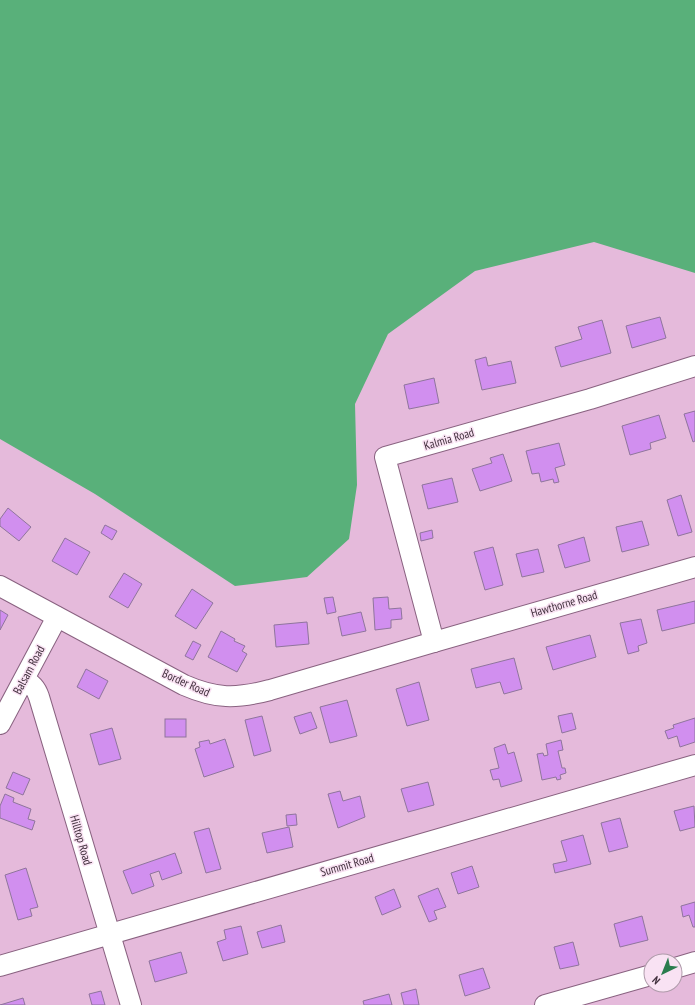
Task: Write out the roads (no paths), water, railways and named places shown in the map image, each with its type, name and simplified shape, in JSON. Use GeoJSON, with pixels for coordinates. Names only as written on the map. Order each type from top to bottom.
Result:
{"type":"FeatureCollection","features":[{"type":"Feature","properties":{"kind":"street","name":"Kalmia Road"},"geometry":{"type":"LineString","coordinates":[[434,642],[385,457],[590,399],[695,366]]}},
{"type":"Feature","properties":{"kind":"street","name":"Hawthorne Road"},"geometry":{"type":"LineString","coordinates":[[434,642],[695,567]]}},
{"type":"Feature","properties":{"kind":"street","name":"Border Road"},"geometry":{"type":"LineString","coordinates":[[0,586],[184,685],[206,694],[217,696],[238,696],[260,693],[434,642]]}},
{"type":"Feature","properties":{"kind":"street","name":"Balsam Road"},"geometry":{"type":"LineString","coordinates":[[0,724],[57,617]]}},
{"type":"Feature","properties":{"kind":"street","name":"Hilltop Road"},"geometry":{"type":"LineString","coordinates":[[24,680],[34,687],[39,697],[131,1005]]}},
{"type":"Feature","properties":{"kind":"street","name":"Summit Road"},"geometry":{"type":"LineString","coordinates":[[0,966],[695,764]]}},
{"type":"Feature","properties":{"kind":"street"},"geometry":{"type":"LineString","coordinates":[[683,966],[695,962]]}},
{"type":"Feature","properties":{"kind":"street"},"geometry":{"type":"LineString","coordinates":[[545,1005],[643,977]]}}]}
